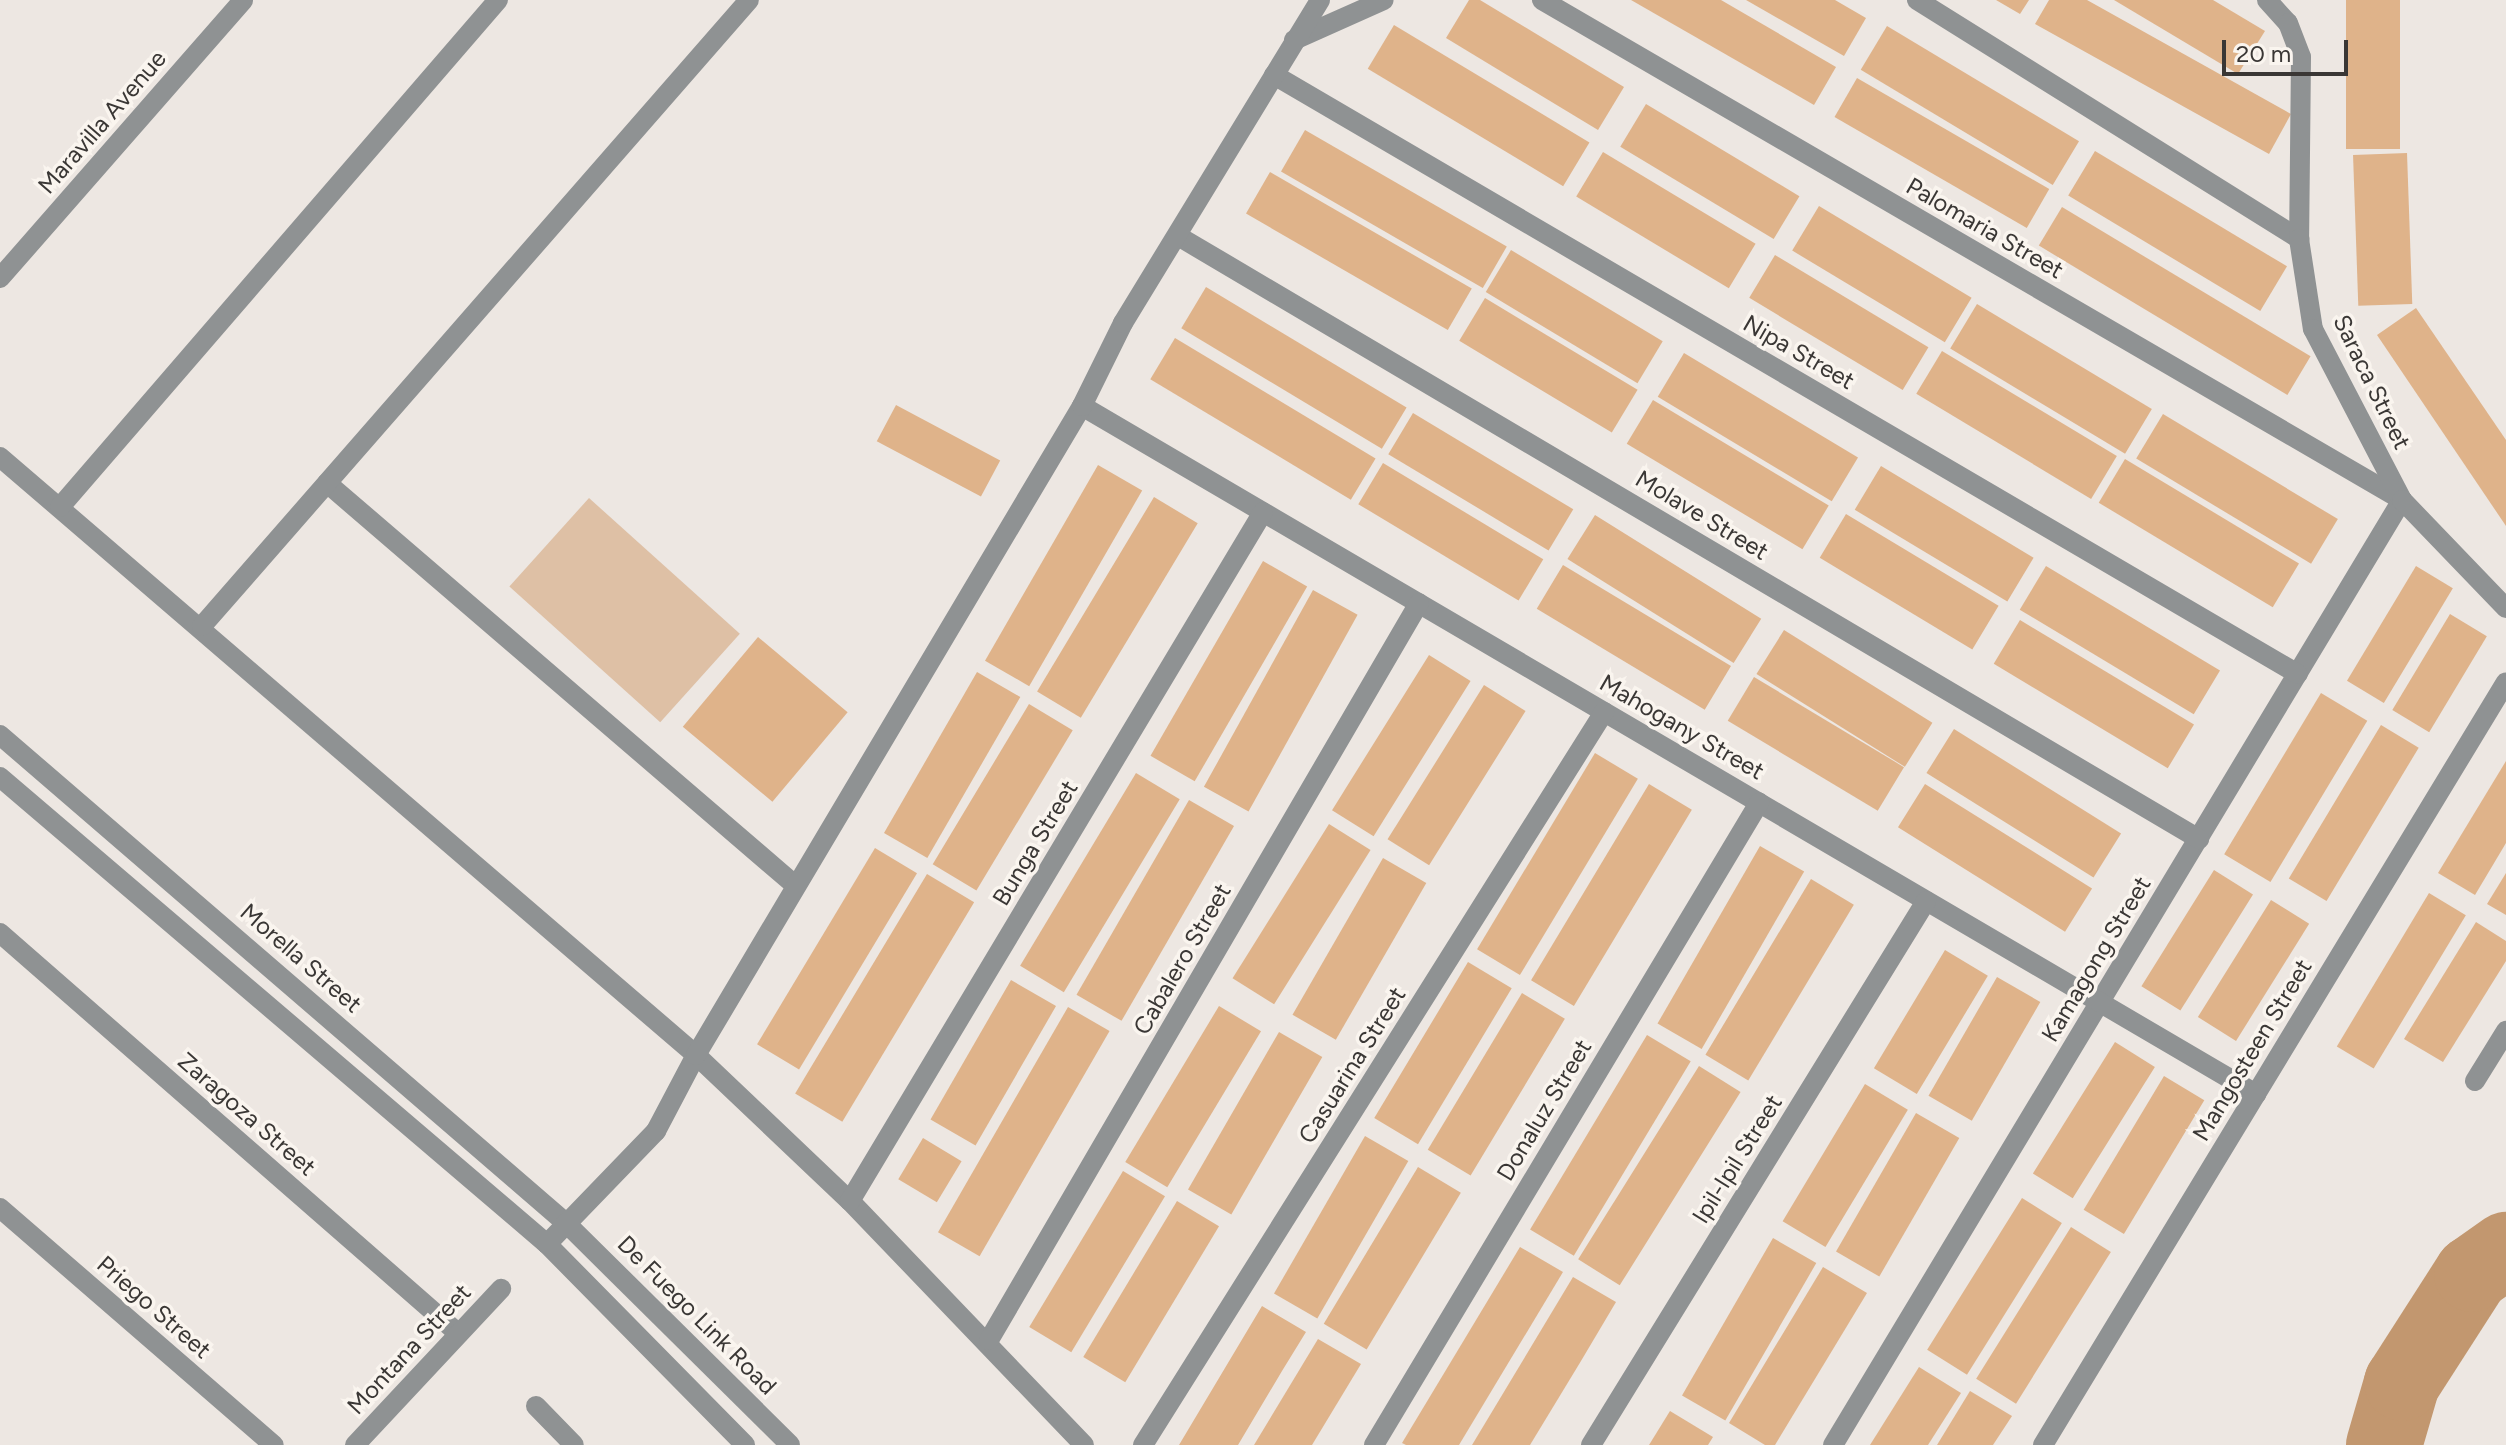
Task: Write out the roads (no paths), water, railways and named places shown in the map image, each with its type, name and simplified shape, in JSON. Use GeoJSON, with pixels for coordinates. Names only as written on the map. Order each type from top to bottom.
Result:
{"type":"FeatureCollection","features":[{"type":"Feature","properties":{"kind":"street","name":"Maravilla Avenue"},"geometry":{"type":"LineString","coordinates":[[0,278],[243,0]]}},
{"type":"Feature","properties":{"kind":"street"},"geometry":{"type":"LineString","coordinates":[[60,507],[498,0]]}},
{"type":"Feature","properties":{"kind":"street"},"geometry":{"type":"LineString","coordinates":[[202,626],[749,0]]}},
{"type":"Feature","properties":{"kind":"street"},"geometry":{"type":"LineString","coordinates":[[547,1244],[656,1131],[696,1055],[1082,406],[1123,323],[1320,0]]}},
{"type":"Feature","properties":{"kind":"street"},"geometry":{"type":"LineString","coordinates":[[1294,40],[1384,0]]}},
{"type":"Feature","properties":{"kind":"street","name":"Palomaria Street"},"geometry":{"type":"LineString","coordinates":[[1542,0],[2402,500]]}},
{"type":"Feature","properties":{"kind":"street"},"geometry":{"type":"LineString","coordinates":[[1917,0],[2299,239]]}},
{"type":"Feature","properties":{"kind":"street","name":"Saraca Street"},"geometry":{"type":"LineString","coordinates":[[2267,0],[2288,23],[2301,57],[2299,239],[2313,329],[2402,500],[2506,608]]}},
{"type":"Feature","properties":{"kind":"street","name":"Nipa Street"},"geometry":{"type":"LineString","coordinates":[[1274,75],[2298,674]]}},
{"type":"Feature","properties":{"kind":"street","name":"Molave Street"},"geometry":{"type":"LineString","coordinates":[[1178,236],[2199,839]]}},
{"type":"Feature","properties":{"kind":"street","name":"Mahogany Street"},"geometry":{"type":"LineString","coordinates":[[1082,406],[2256,1094]]}},
{"type":"Feature","properties":{"kind":"street"},"geometry":{"type":"LineString","coordinates":[[0,457],[202,626],[696,1055],[850,1201],[989,1340],[1084,1445]]}},
{"type":"Feature","properties":{"kind":"street"},"geometry":{"type":"LineString","coordinates":[[327,483],[796,886]]}},
{"type":"Feature","properties":{"kind":"street","name":"Kamagong Street"},"geometry":{"type":"LineString","coordinates":[[1833,1445],[2402,500]]}},
{"type":"Feature","properties":{"kind":"street","name":"Bunga Street"},"geometry":{"type":"LineString","coordinates":[[850,1201],[1263,512]]}},
{"type":"Feature","properties":{"kind":"street","name":"Cabalero Street"},"geometry":{"type":"LineString","coordinates":[[989,1340],[1419,603]]}},
{"type":"Feature","properties":{"kind":"street","name":"Mangosteen Street"},"geometry":{"type":"LineString","coordinates":[[2043,1445],[2506,682]]}},
{"type":"Feature","properties":{"kind":"street","name":"Casuarina Street"},"geometry":{"type":"LineString","coordinates":[[1143,1445],[1604,712]]}},
{"type":"Feature","properties":{"kind":"street","name":"Morella Street"},"geometry":{"type":"LineString","coordinates":[[0,735],[566,1223]]}},
{"type":"Feature","properties":{"kind":"street"},"geometry":{"type":"LineString","coordinates":[[0,777],[547,1244],[745,1445]]}},
{"type":"Feature","properties":{"kind":"street","name":"Donaluz Street"},"geometry":{"type":"LineString","coordinates":[[1374,1445],[1759,803]]}},
{"type":"Feature","properties":{"kind":"street","name":"Ipil-Ipil Street"},"geometry":{"type":"LineString","coordinates":[[1591,1445],[1926,901]]}},
{"type":"Feature","properties":{"kind":"street","name":"Zaragoza Street"},"geometry":{"type":"LineString","coordinates":[[0,933],[459,1334]]}},
{"type":"Feature","properties":{"kind":"street"},"geometry":{"type":"LineString","coordinates":[[2475,1081],[2506,1031]]}},
{"type":"Feature","properties":{"kind":"street","name":"Priego Street"},"geometry":{"type":"LineString","coordinates":[[0,1208],[274,1445]]}},
{"type":"Feature","properties":{"kind":"street","name":"De Fuego Link Road"},"geometry":{"type":"LineString","coordinates":[[566,1223],[790,1445]]}},
{"type":"Feature","properties":{"kind":"street","name":"Montana Street"},"geometry":{"type":"LineString","coordinates":[[355,1445],[501,1289]]}},
{"type":"Feature","properties":{"kind":"street"},"geometry":{"type":"LineString","coordinates":[[536,1406],[574,1445]]}},
{"type":"Feature","properties":{"kind":"waterway"},"geometry":{"type":"LineString","coordinates":[[2384,1445],[2402,1383],[2472,1274],[2506,1250]]}}]}
